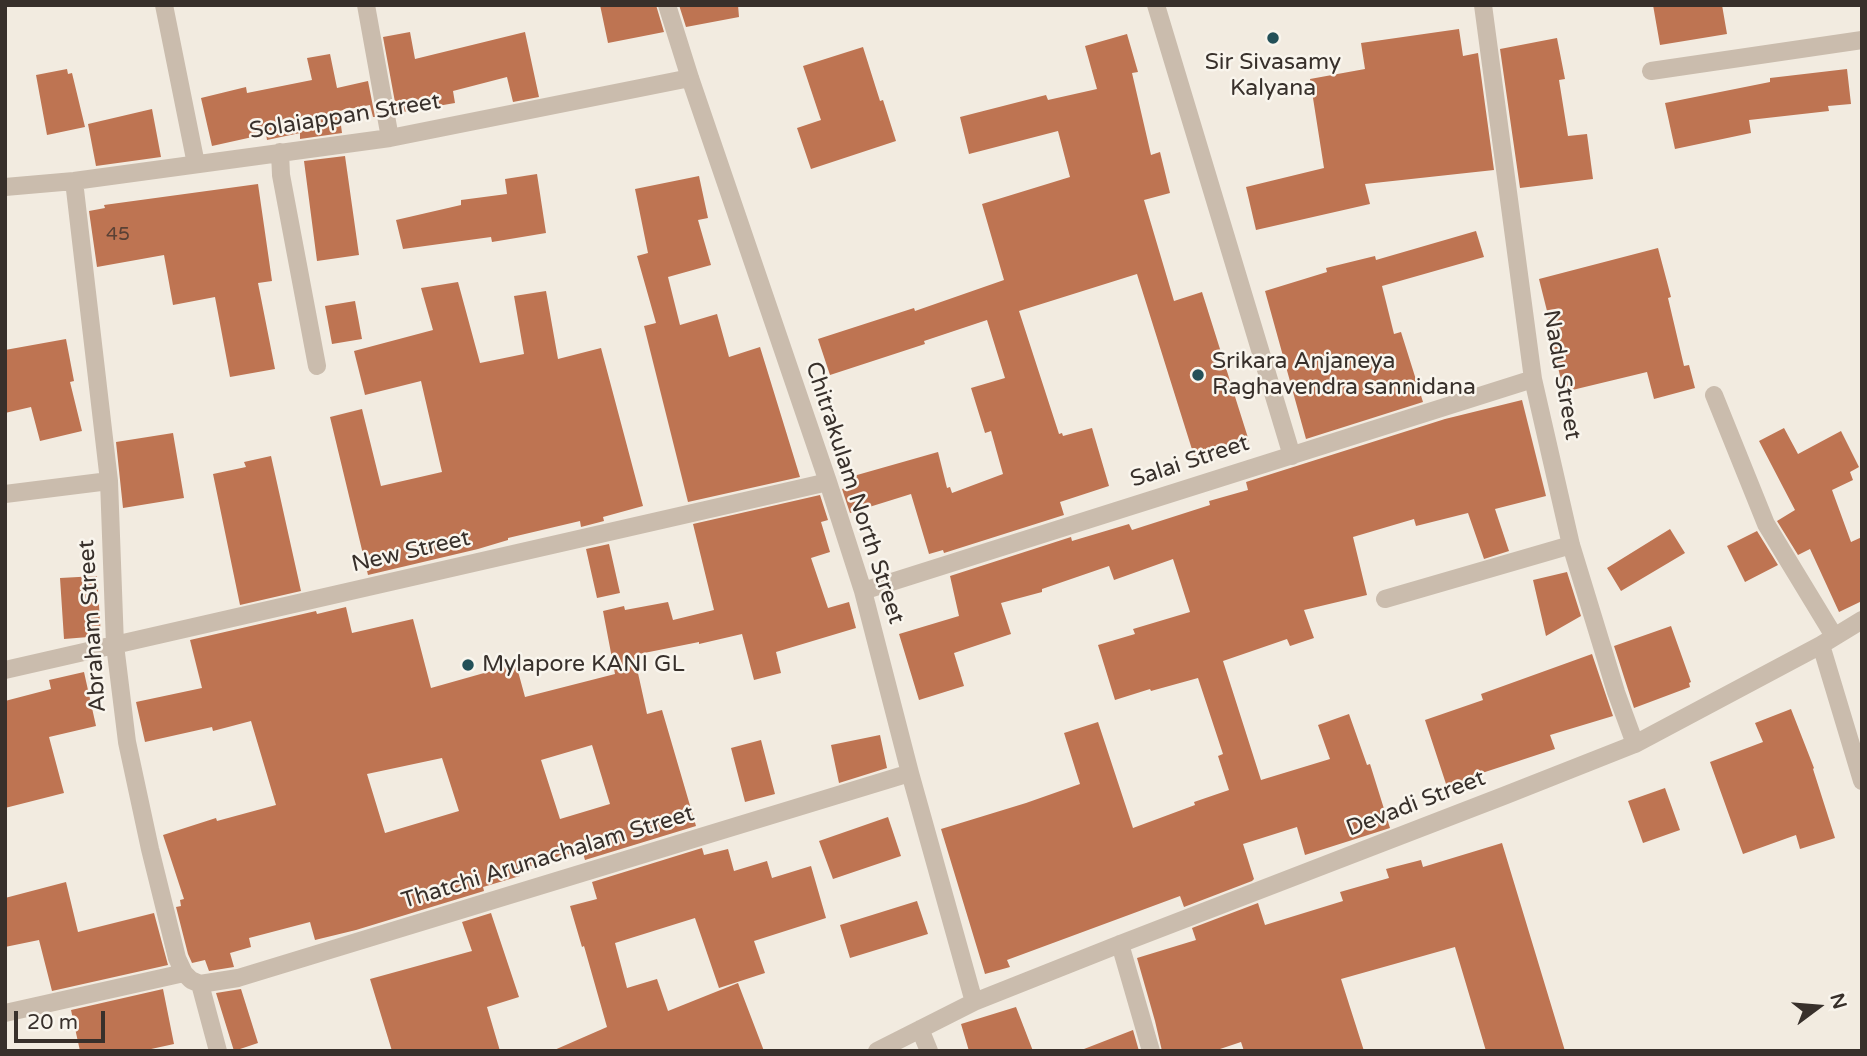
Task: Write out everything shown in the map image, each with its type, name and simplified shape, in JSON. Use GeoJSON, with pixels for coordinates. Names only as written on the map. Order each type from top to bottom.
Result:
{"type":"FeatureCollection","features":[{"type":"Feature","properties":{"kind":"street"},"geometry":{"type":"LineString","coordinates":[[164,5],[195,164]]}},
{"type":"Feature","properties":{"kind":"street"},"geometry":{"type":"LineString","coordinates":[[366,5],[390,138]]}},
{"type":"Feature","properties":{"kind":"street","name":"Chitrakulam North Street"},"geometry":{"type":"LineString","coordinates":[[667,5],[863,591],[974,1002]]}},
{"type":"Feature","properties":{"kind":"street"},"geometry":{"type":"LineString","coordinates":[[1156,5],[1292,456]]}},
{"type":"Feature","properties":{"kind":"street","name":"Nadu Street"},"geometry":{"type":"LineString","coordinates":[[1483,5],[1533,379],[1571,545],[1616,692],[1635,744]]}},
{"type":"Feature","properties":{"kind":"street"},"geometry":{"type":"LineString","coordinates":[[1651,71],[1862,40]]}},
{"type":"Feature","properties":{"kind":"street","name":"Solaiappan Street"},"geometry":{"type":"LineString","coordinates":[[5,187],[74,181],[390,138],[690,78]]}},
{"type":"Feature","properties":{"kind":"street"},"geometry":{"type":"LineString","coordinates":[[281,152],[281,175],[317,366]]}},
{"type":"Feature","properties":{"kind":"street","name":"Abraham Street"},"geometry":{"type":"LineString","coordinates":[[74,181],[109,481],[115,645],[127,742],[150,849],[177,958],[184,973]]}},
{"type":"Feature","properties":{"kind":"street","name":"Salai Street"},"geometry":{"type":"LineString","coordinates":[[863,591],[1533,379]]}},
{"type":"Feature","properties":{"kind":"street"},"geometry":{"type":"LineString","coordinates":[[1714,395],[1766,524],[1828,640],[1862,781]]}},
{"type":"Feature","properties":{"kind":"street"},"geometry":{"type":"LineString","coordinates":[[5,494],[109,481]]}},
{"type":"Feature","properties":{"kind":"street","name":"New Street"},"geometry":{"type":"LineString","coordinates":[[5,670],[828,482]]}},
{"type":"Feature","properties":{"kind":"street"},"geometry":{"type":"LineString","coordinates":[[1385,599],[1571,545]]}},
{"type":"Feature","properties":{"kind":"street","name":"Devadi Street"},"geometry":{"type":"LineString","coordinates":[[877,1051],[974,1002],[1635,744],[1862,620]]}},
{"type":"Feature","properties":{"kind":"street","name":"Thatchi Arunachalam Street"},"geometry":{"type":"LineString","coordinates":[[200,984],[238,978],[910,773]]}},
{"type":"Feature","properties":{"kind":"street"},"geometry":{"type":"LineString","coordinates":[[1120,944],[1151,1051]]}},
{"type":"Feature","properties":{"kind":"street"},"geometry":{"type":"LineString","coordinates":[[5,1013],[184,973],[200,984],[218,1051]]}},
{"type":"Feature","properties":{"kind":"street"},"geometry":{"type":"LineString","coordinates":[[920,1029],[929,1051]]}},
{"type":"Feature","properties":{"kind":"building"},"geometry":{"type":"Polygon","coordinates":[[[600,5],[656,5],[664,32],[608,43],[600,5]]]}},
{"type":"Feature","properties":{"kind":"building"},"geometry":{"type":"Polygon","coordinates":[[[679,5],[738,5],[739,17],[686,27],[679,5]]]}},
{"type":"Feature","properties":{"kind":"building"},"geometry":{"type":"Polygon","coordinates":[[[1653,5],[1722,5],[1727,34],[1660,45],[1653,5]]]}},
{"type":"Feature","properties":{"kind":"building"},"geometry":{"type":"Polygon","coordinates":[[[1459,29],[1463,56],[1478,53],[1494,170],[1365,184],[1370,204],[1256,230],[1246,187],[1324,168],[1310,79],[1365,69],[1361,43],[1459,29]]]}},
{"type":"Feature","properties":{"kind":"building"},"geometry":{"type":"Polygon","coordinates":[[[410,32],[415,59],[525,32],[539,97],[513,102],[507,77],[453,91],[455,103],[397,113],[383,37],[410,32]]]}},
{"type":"Feature","properties":{"kind":"building"},"geometry":{"type":"Polygon","coordinates":[[[1127,34],[1138,72],[1132,73],[1151,155],[1160,152],[1170,193],[1144,200],[1174,301],[1202,292],[1249,441],[1195,459],[1137,274],[1019,311],[1059,434],[1062,433],[1063,436],[1092,428],[1109,486],[1060,502],[1064,515],[944,553],[943,550],[929,554],[911,494],[850,513],[842,489],[853,485],[850,477],[938,452],[947,488],[950,487],[952,493],[1003,474],[991,431],[985,433],[971,388],[1005,378],[987,320],[924,341],[925,344],[830,375],[818,339],[914,308],[915,311],[1004,280],[982,204],[1070,177],[1058,131],[969,154],[960,117],[1046,95],[1048,100],[1097,89],[1085,46],[1127,34]]]}},
{"type":"Feature","properties":{"kind":"building"},"geometry":{"type":"Polygon","coordinates":[[[1557,38],[1565,79],[1559,80],[1568,136],[1587,134],[1593,179],[1520,188],[1500,49],[1557,38]]]}},
{"type":"Feature","properties":{"kind":"building"},"geometry":{"type":"Polygon","coordinates":[[[863,47],[896,141],[811,169],[797,128],[821,120],[803,66],[863,47]]]}},
{"type":"Feature","properties":{"kind":"building"},"geometry":{"type":"Polygon","coordinates":[[[330,54],[337,88],[368,81],[375,117],[370,105],[339,111],[342,133],[300,139],[300,133],[267,140],[266,134],[212,146],[201,98],[246,87],[247,93],[312,80],[307,58],[330,54]]]}},
{"type":"Feature","properties":{"kind":"building"},"geometry":{"type":"Polygon","coordinates":[[[67,69],[68,74],[72,73],[85,127],[47,135],[36,75],[67,69]]]}},
{"type":"Feature","properties":{"kind":"building"},"geometry":{"type":"Polygon","coordinates":[[[1847,69],[1851,104],[1828,106],[1829,111],[1749,120],[1751,133],[1675,149],[1665,103],[1770,82],[1770,78],[1847,69]]]}},
{"type":"Feature","properties":{"kind":"building"},"geometry":{"type":"Polygon","coordinates":[[[152,109],[161,157],[96,166],[88,124],[152,109]]]}},
{"type":"Feature","properties":{"kind":"building"},"geometry":{"type":"Polygon","coordinates":[[[345,156],[359,255],[317,261],[304,161],[345,156]]]}},
{"type":"Feature","properties":{"kind":"building"},"geometry":{"type":"Polygon","coordinates":[[[537,174],[546,233],[492,242],[491,237],[403,249],[396,220],[461,205],[461,200],[507,194],[505,179],[537,174]]]}},
{"type":"Feature","properties":{"kind":"building"},"geometry":{"type":"Polygon","coordinates":[[[699,176],[708,218],[698,220],[711,265],[668,277],[680,325],[717,314],[729,357],[760,347],[800,477],[688,502],[644,326],[656,323],[637,256],[648,253],[635,189],[699,176]]]}},
{"type":"Feature","properties":{"kind":"building"},"geometry":{"type":"Polygon","coordinates":[[[258,184],[272,281],[258,283],[275,369],[230,377],[215,297],[173,305],[164,255],[97,267],[89,211],[105,208],[104,205],[258,184]]]}},
{"type":"Feature","properties":{"kind":"building"},"geometry":{"type":"Polygon","coordinates":[[[1476,231],[1484,257],[1382,286],[1394,334],[1401,332],[1423,402],[1306,439],[1265,291],[1327,272],[1326,268],[1375,256],[1376,260],[1476,231]]]}},
{"type":"Feature","properties":{"kind":"building"},"geometry":{"type":"Polygon","coordinates":[[[1658,248],[1671,297],[1668,298],[1684,366],[1689,365],[1695,388],[1654,399],[1647,372],[1564,392],[1539,279],[1658,248]]]}},
{"type":"Feature","properties":{"kind":"building"},"geometry":{"type":"Polygon","coordinates":[[[458,282],[480,363],[524,354],[514,296],[546,291],[558,359],[601,348],[643,506],[603,517],[604,521],[581,527],[580,521],[368,575],[330,417],[362,409],[381,486],[442,472],[421,381],[365,395],[354,351],[433,330],[421,288],[458,282]]]}},
{"type":"Feature","properties":{"kind":"building"},"geometry":{"type":"Polygon","coordinates":[[[355,301],[362,339],[332,344],[325,306],[355,301]]]}},
{"type":"Feature","properties":{"kind":"building"},"geometry":{"type":"Polygon","coordinates":[[[66,339],[74,381],[70,382],[82,431],[40,441],[31,407],[5,413],[5,350],[66,339]]]}},
{"type":"Feature","properties":{"kind":"building"},"geometry":{"type":"Polygon","coordinates":[[[1522,400],[1546,496],[1495,509],[1509,551],[1484,559],[1468,513],[1416,526],[1414,519],[1353,537],[1367,595],[1304,610],[1314,638],[1290,646],[1287,639],[1223,661],[1261,780],[1330,759],[1318,725],[1349,714],[1367,765],[1370,764],[1390,828],[1305,855],[1297,827],[1243,844],[1254,879],[1252,881],[1184,907],[1180,896],[1007,960],[1010,967],[985,974],[941,829],[1080,784],[1064,733],[1098,722],[1133,828],[1229,790],[1218,756],[1223,754],[1198,678],[1115,700],[1098,645],[1135,634],[1133,629],[1190,612],[1173,559],[1114,580],[1109,566],[1042,589],[1042,592],[1001,603],[1011,634],[954,653],[964,686],[919,700],[899,634],[959,616],[950,576],[1071,537],[1072,541],[1129,524],[1132,530],[1210,505],[1209,501],[1248,490],[1246,482],[1445,419],[1522,400]]]}},
{"type":"Feature","properties":{"kind":"building"},"geometry":{"type":"Polygon","coordinates":[[[1784,428],[1798,454],[1841,431],[1859,467],[1850,472],[1853,480],[1832,490],[1851,542],[1862,537],[1862,601],[1839,612],[1810,549],[1798,555],[1777,521],[1795,510],[1759,441],[1784,428]]]}},
{"type":"Feature","properties":{"kind":"building"},"geometry":{"type":"Polygon","coordinates":[[[173,433],[184,498],[123,508],[116,442],[173,433]]]}},
{"type":"Feature","properties":{"kind":"building"},"geometry":{"type":"Polygon","coordinates":[[[271,456],[301,591],[240,605],[213,474],[246,467],[244,462],[271,456]]]}},
{"type":"Feature","properties":{"kind":"building"},"geometry":{"type":"Polygon","coordinates":[[[820,495],[828,520],[821,522],[830,552],[811,558],[828,608],[849,602],[856,628],[776,652],[781,673],[754,680],[742,634],[634,655],[647,714],[662,710],[696,826],[585,860],[582,850],[519,870],[520,876],[483,887],[484,891],[356,930],[315,940],[310,922],[249,938],[251,947],[230,953],[234,967],[209,971],[205,960],[192,963],[176,907],[181,906],[180,900],[184,899],[163,835],[216,818],[217,821],[276,805],[251,721],[213,731],[212,727],[145,742],[136,702],[202,688],[190,640],[316,611],[317,614],[346,607],[352,633],[413,619],[431,688],[516,664],[525,697],[615,674],[603,611],[668,602],[673,620],[714,610],[693,524],[820,495]],[[592,745],[541,760],[560,819],[610,804],[592,745]],[[442,758],[367,774],[385,833],[459,811],[442,758]]]}},
{"type":"Feature","properties":{"kind":"building"},"geometry":{"type":"Polygon","coordinates":[[[1670,529],[1685,553],[1621,591],[1607,568],[1670,529]]]}},
{"type":"Feature","properties":{"kind":"building"},"geometry":{"type":"Polygon","coordinates":[[[1757,531],[1778,565],[1745,582],[1727,546],[1757,531]]]}},
{"type":"Feature","properties":{"kind":"building"},"geometry":{"type":"Polygon","coordinates":[[[609,544],[620,593],[597,598],[586,549],[609,544]]]}},
{"type":"Feature","properties":{"kind":"building"},"geometry":{"type":"Polygon","coordinates":[[[1567,572],[1581,616],[1546,636],[1533,580],[1567,572]]]}},
{"type":"Feature","properties":{"kind":"building"},"geometry":{"type":"Polygon","coordinates":[[[97,576],[101,636],[64,639],[60,578],[97,576]]]}},
{"type":"Feature","properties":{"kind":"building"},"geometry":{"type":"Polygon","coordinates":[[[1671,626],[1691,682],[1690,687],[1634,708],[1614,646],[1671,626]]]}},
{"type":"Feature","properties":{"kind":"building"},"geometry":{"type":"Polygon","coordinates":[[[1592,654],[1613,716],[1550,735],[1555,749],[1479,774],[1481,779],[1448,790],[1425,720],[1483,700],[1481,694],[1592,654]]]}},
{"type":"Feature","properties":{"kind":"building"},"geometry":{"type":"Polygon","coordinates":[[[84,672],[96,726],[49,737],[64,793],[5,808],[5,701],[51,689],[49,680],[84,672]]]}},
{"type":"Feature","properties":{"kind":"building"},"geometry":{"type":"Polygon","coordinates":[[[1791,709],[1814,768],[1835,838],[1800,849],[1796,835],[1743,854],[1710,762],[1763,742],[1755,723],[1791,709]]]}},
{"type":"Feature","properties":{"kind":"building"},"geometry":{"type":"Polygon","coordinates":[[[880,735],[887,768],[839,783],[831,745],[880,735]]]}},
{"type":"Feature","properties":{"kind":"building"},"geometry":{"type":"Polygon","coordinates":[[[761,740],[775,794],[745,802],[731,748],[761,740]]]}},
{"type":"Feature","properties":{"kind":"building"},"geometry":{"type":"Polygon","coordinates":[[[1665,788],[1680,830],[1643,843],[1628,801],[1665,788]]]}},
{"type":"Feature","properties":{"kind":"building"},"geometry":{"type":"Polygon","coordinates":[[[888,817],[901,856],[833,879],[819,841],[888,817]]]}},
{"type":"Feature","properties":{"kind":"building"},"geometry":{"type":"Polygon","coordinates":[[[1502,843],[1565,1051],[1486,1051],[1455,947],[1341,979],[1364,1051],[1244,1051],[1241,1042],[1214,1051],[1162,1051],[1137,958],[1196,940],[1192,928],[1258,903],[1265,925],[1343,901],[1340,892],[1389,878],[1386,869],[1421,860],[1423,867],[1502,843]]]}},
{"type":"Feature","properties":{"kind":"building"},"geometry":{"type":"Polygon","coordinates":[[[702,848],[704,855],[728,849],[734,871],[767,861],[772,878],[811,866],[826,918],[754,941],[765,973],[719,988],[695,918],[615,943],[627,988],[657,979],[668,1011],[738,983],[764,1051],[552,1051],[607,1027],[570,906],[597,899],[592,882],[702,848]]]}},
{"type":"Feature","properties":{"kind":"building"},"geometry":{"type":"Polygon","coordinates":[[[66,882],[78,932],[154,913],[168,965],[52,991],[39,940],[5,947],[5,898],[66,882]]]}},
{"type":"Feature","properties":{"kind":"building"},"geometry":{"type":"Polygon","coordinates":[[[917,901],[928,934],[850,958],[840,925],[917,901]]]}},
{"type":"Feature","properties":{"kind":"building"},"geometry":{"type":"Polygon","coordinates":[[[491,913],[519,997],[487,1007],[500,1051],[392,1051],[370,979],[472,951],[462,922],[491,913]]]}},
{"type":"Feature","properties":{"kind":"building"},"geometry":{"type":"Polygon","coordinates":[[[163,989],[174,1044],[142,1051],[80,1051],[71,1010],[163,989]]]}},
{"type":"Feature","properties":{"kind":"building"},"geometry":{"type":"Polygon","coordinates":[[[241,989],[258,1043],[234,1051],[216,993],[241,989]]]}},
{"type":"Feature","properties":{"kind":"building"},"geometry":{"type":"Polygon","coordinates":[[[1016,1007],[1033,1051],[969,1051],[961,1024],[1016,1007]]]}},
{"type":"Feature","properties":{"kind":"building"},"geometry":{"type":"Polygon","coordinates":[[[1133,1030],[1139,1051],[1084,1051],[1084,1049],[1133,1030]]]}},
{"type":"Feature","properties":{"kind":"place","name":"Sir Sivasamy Kalyana"},"geometry":{"type":"Point","coordinates":[1273,38]}},
{"type":"Feature","properties":{"kind":"place","name":"Srikara Anjaneya Raghavendra sannidana"},"geometry":{"type":"Point","coordinates":[1198,375]}},
{"type":"Feature","properties":{"kind":"place","name":"Mylapore KANI GL"},"geometry":{"type":"Point","coordinates":[468,665]}}]}
